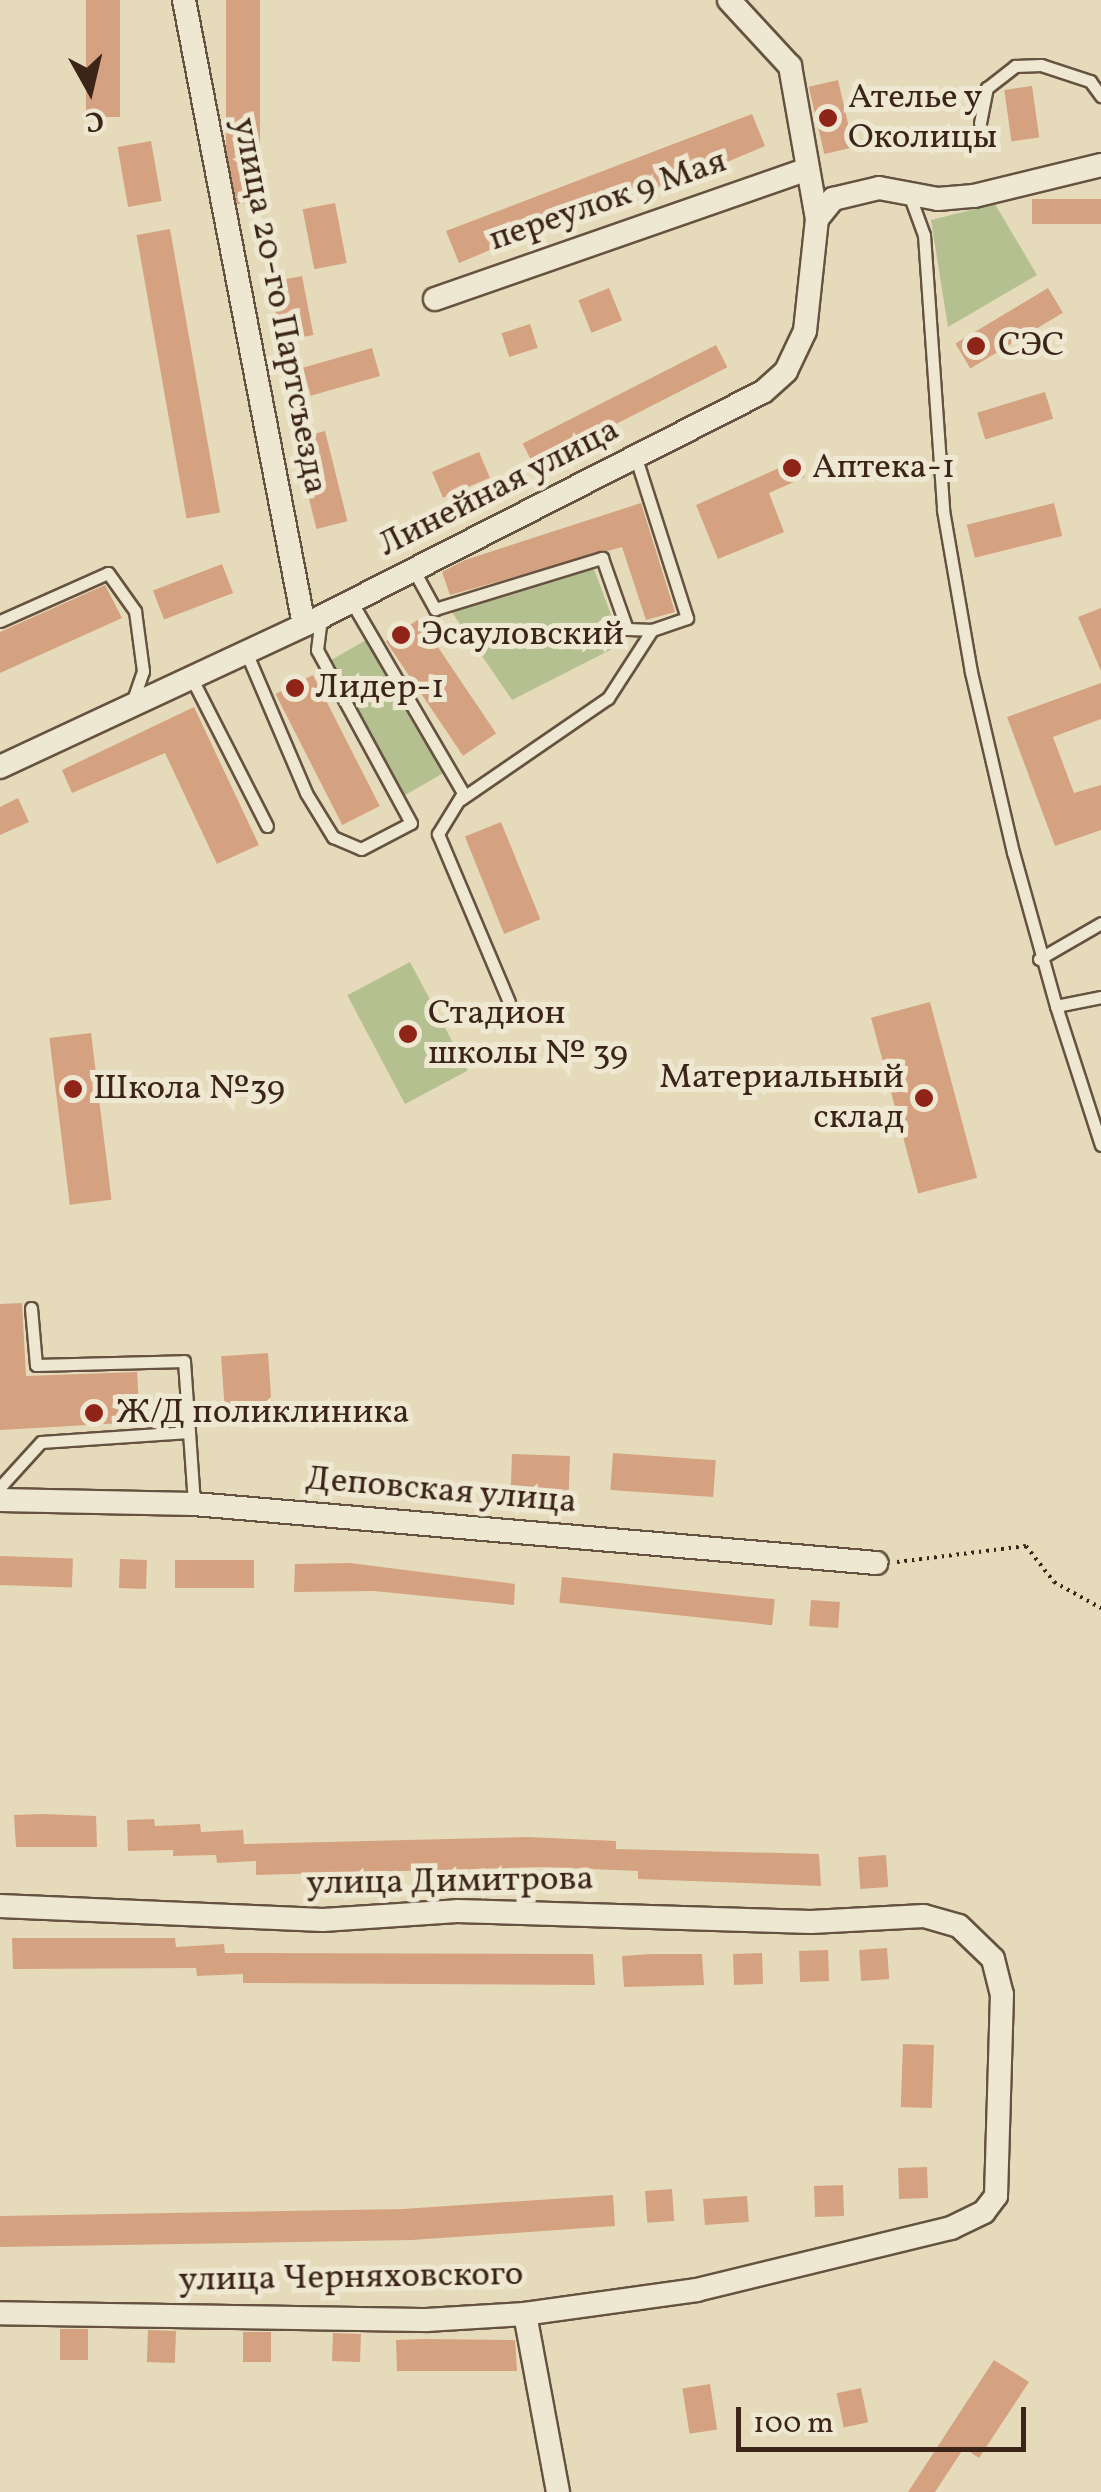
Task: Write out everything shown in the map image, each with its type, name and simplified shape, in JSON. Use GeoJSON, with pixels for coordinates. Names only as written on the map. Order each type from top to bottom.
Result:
{"type":"FeatureCollection","features":[{"type":"Feature","properties":{"kind":"street","name":"улица 20-го Партсъезда"},"geometry":{"type":"LineString","coordinates":[[184,0],[313,621]]}},
{"type":"Feature","properties":{"kind":"street","name":"Линейная улица"},"geometry":{"type":"LineString","coordinates":[[0,767],[313,621],[732,410],[786,372],[813,292],[817,219],[805,170],[790,66],[729,0]]}},
{"type":"Feature","properties":{"kind":"street"},"geometry":{"type":"LineString","coordinates":[[817,219],[834,200],[854,192],[879,188],[909,194],[974,196],[1101,165]]}},
{"type":"Feature","properties":{"kind":"street","name":"переулок 9 Мая"},"geometry":{"type":"LineString","coordinates":[[435,299],[805,170]]}},
{"type":"Feature","properties":{"kind":"street","name":"Деповская улица"},"geometry":{"type":"LineString","coordinates":[[0,1500],[194,1504],[876,1563]]}},
{"type":"Feature","properties":{"kind":"street","name":"улица Димитрова"},"geometry":{"type":"LineString","coordinates":[[0,1906],[323,1920],[457,1911],[812,1922],[924,1916],[959,1926]]}},
{"type":"Feature","properties":{"kind":"street","name":"улица Черняховского"},"geometry":{"type":"LineString","coordinates":[[0,2313],[426,2320],[525,2314],[696,2290],[951,2228],[984,2212],[996,2196],[1002,1994],[994,1959],[959,1926]]}},
{"type":"Feature","properties":{"kind":"street"},"geometry":{"type":"LineString","coordinates":[[525,2314],[558,2492]]}},
{"type":"Feature","properties":{"kind":"lane"},"geometry":{"type":"LineString","coordinates":[[980,123],[986,88],[1015,66],[1041,65],[1090,82],[1101,96]]}},
{"type":"Feature","properties":{"kind":"lane"},"geometry":{"type":"LineString","coordinates":[[909,194],[924,235],[932,426],[970,672],[1039,959],[1101,1144]]}},
{"type":"Feature","properties":{"kind":"lane"},"geometry":{"type":"LineString","coordinates":[[412,570],[435,609],[602,558],[627,630],[652,630],[688,618],[636,458]]}},
{"type":"Feature","properties":{"kind":"lane"},"geometry":{"type":"LineString","coordinates":[[0,621],[108,574],[135,611],[143,671],[130,707]]}},
{"type":"Feature","properties":{"kind":"lane"},"geometry":{"type":"LineString","coordinates":[[351,601],[461,799]]}},
{"type":"Feature","properties":{"kind":"lane"},"geometry":{"type":"LineString","coordinates":[[246,652],[306,793],[333,837],[361,849],[411,822],[317,650],[313,621]]}},
{"type":"Feature","properties":{"kind":"lane"},"geometry":{"type":"LineString","coordinates":[[509,1002],[438,834],[461,799],[608,698],[652,630]]}},
{"type":"Feature","properties":{"kind":"lane"},"geometry":{"type":"LineString","coordinates":[[192,679],[267,826]]}},
{"type":"Feature","properties":{"kind":"lane"},"geometry":{"type":"LineString","coordinates":[[1039,959],[1101,924]]}},
{"type":"Feature","properties":{"kind":"lane"},"geometry":{"type":"LineString","coordinates":[[1056,1006],[1101,997]]}},
{"type":"Feature","properties":{"kind":"lane"},"geometry":{"type":"LineString","coordinates":[[31,1308],[36,1366],[184,1360],[194,1504]]}},
{"type":"Feature","properties":{"kind":"lane"},"geometry":{"type":"LineString","coordinates":[[0,1486],[41,1442],[189,1432]]}},
{"type":"Feature","properties":{"kind":"path"},"geometry":{"type":"LineString","coordinates":[[876,1563],[1026,1546],[1054,1582],[1101,1608]]}},
{"type":"Feature","properties":{"kind":"green space"},"geometry":{"type":"Polygon","coordinates":[[[995,204],[1037,275],[948,327],[931,220],[995,204]]]}},
{"type":"Feature","properties":{"kind":"green space"},"geometry":{"type":"Polygon","coordinates":[[[594,569],[622,644],[512,700],[451,611],[594,569]]]}},
{"type":"Feature","properties":{"kind":"green space"},"geometry":{"type":"Polygon","coordinates":[[[366,640],[443,773],[404,796],[327,662],[366,640]]]}},
{"type":"Feature","properties":{"kind":"green space","name":"Стадион школы № 39"},"geometry":{"type":"Polygon","coordinates":[[[410,962],[468,1071],[405,1104],[347,995],[410,962]]]}},
{"type":"Feature","properties":{"kind":"building"},"geometry":{"type":"Polygon","coordinates":[[[86,0],[120,0],[120,117],[86,117],[86,0]]]}},
{"type":"Feature","properties":{"kind":"building"},"geometry":{"type":"Polygon","coordinates":[[[226,0],[260,0],[260,204],[226,204],[226,0]]]}},
{"type":"Feature","properties":{"kind":"building","name":"Ателье у Околицы"},"geometry":{"type":"Polygon","coordinates":[[[838,80],[854,147],[824,154],[809,87],[838,80]]]}},
{"type":"Feature","properties":{"kind":"building"},"geometry":{"type":"Polygon","coordinates":[[[1032,86],[1039,137],[1012,141],[1004,90],[1032,86]]]}},
{"type":"Feature","properties":{"kind":"building"},"geometry":{"type":"Polygon","coordinates":[[[752,114],[765,146],[689,178],[643,193],[641,188],[551,233],[548,226],[459,263],[446,231],[752,114]]]}},
{"type":"Feature","properties":{"kind":"building"},"geometry":{"type":"Polygon","coordinates":[[[151,141],[162,201],[128,207],[118,147],[151,141]]]}},
{"type":"Feature","properties":{"kind":"building"},"geometry":{"type":"Polygon","coordinates":[[[1032,199],[1101,199],[1101,224],[1032,224],[1032,199]]]}},
{"type":"Feature","properties":{"kind":"building"},"geometry":{"type":"Polygon","coordinates":[[[335,203],[347,263],[314,269],[303,209],[335,203]]]}},
{"type":"Feature","properties":{"kind":"building"},"geometry":{"type":"Polygon","coordinates":[[[170,229],[220,513],[187,519],[137,235],[170,229]]]}},
{"type":"Feature","properties":{"kind":"building"},"geometry":{"type":"Polygon","coordinates":[[[302,276],[313,335],[281,341],[270,282],[302,276]]]}},
{"type":"Feature","properties":{"kind":"building"},"geometry":{"type":"Polygon","coordinates":[[[609,288],[622,320],[592,333],[578,300],[609,288]]]}},
{"type":"Feature","properties":{"kind":"building"},"geometry":{"type":"Polygon","coordinates":[[[1048,288],[1063,313],[970,368],[955,344],[1048,288]]]}},
{"type":"Feature","properties":{"kind":"building"},"geometry":{"type":"Polygon","coordinates":[[[530,324],[538,348],[509,357],[501,333],[530,324]]]}},
{"type":"Feature","properties":{"kind":"building"},"geometry":{"type":"Polygon","coordinates":[[[716,345],[727,367],[534,466],[523,444],[716,345]]]}},
{"type":"Feature","properties":{"kind":"building"},"geometry":{"type":"Polygon","coordinates":[[[372,348],[380,376],[311,396],[303,368],[372,348]]]}},
{"type":"Feature","properties":{"kind":"building"},"geometry":{"type":"Polygon","coordinates":[[[1045,392],[1053,419],[985,440],[977,413],[1045,392]]]}},
{"type":"Feature","properties":{"kind":"building"},"geometry":{"type":"Polygon","coordinates":[[[325,431],[347,521],[316,529],[294,439],[325,431]]]}},
{"type":"Feature","properties":{"kind":"building"},"geometry":{"type":"Polygon","coordinates":[[[479,452],[490,478],[443,498],[432,472],[479,452]]]}},
{"type":"Feature","properties":{"kind":"building"},"geometry":{"type":"Polygon","coordinates":[[[797,460],[805,477],[769,493],[784,532],[718,559],[696,505],[797,460]]]}},
{"type":"Feature","properties":{"kind":"building"},"geometry":{"type":"Polygon","coordinates":[[[641,503],[675,612],[646,620],[622,547],[450,595],[442,572],[465,560],[641,503]]]}},
{"type":"Feature","properties":{"kind":"building"},"geometry":{"type":"Polygon","coordinates":[[[1054,503],[1062,536],[975,558],[967,525],[1054,503]]]}},
{"type":"Feature","properties":{"kind":"building"},"geometry":{"type":"Polygon","coordinates":[[[222,564],[233,593],[164,619],[153,591],[222,564]]]}},
{"type":"Feature","properties":{"kind":"building"},"geometry":{"type":"Polygon","coordinates":[[[105,585],[122,618],[0,673],[0,632],[105,585]]]}},
{"type":"Feature","properties":{"kind":"building"},"geometry":{"type":"Polygon","coordinates":[[[1101,608],[1101,671],[1078,617],[1101,608]]]}},
{"type":"Feature","properties":{"kind":"building"},"geometry":{"type":"Polygon","coordinates":[[[419,619],[496,733],[463,756],[386,641],[419,619]]]}},
{"type":"Feature","properties":{"kind":"building"},"geometry":{"type":"Polygon","coordinates":[[[313,675],[380,806],[342,825],[276,694],[313,675]]]}},
{"type":"Feature","properties":{"kind":"building"},"geometry":{"type":"Polygon","coordinates":[[[1101,683],[1101,719],[1053,737],[1074,793],[1101,785],[1101,830],[1055,846],[1007,717],[1101,683]]]}},
{"type":"Feature","properties":{"kind":"building"},"geometry":{"type":"Polygon","coordinates":[[[194,707],[259,845],[217,864],[165,753],[72,793],[62,770],[194,707]]]}},
{"type":"Feature","properties":{"kind":"building"},"geometry":{"type":"Polygon","coordinates":[[[18,798],[29,822],[0,835],[0,807],[18,798]]]}},
{"type":"Feature","properties":{"kind":"building"},"geometry":{"type":"Polygon","coordinates":[[[501,822],[540,919],[504,934],[465,837],[501,822]]]}},
{"type":"Feature","properties":{"kind":"building","name":"Материальный склад"},"geometry":{"type":"Polygon","coordinates":[[[930,1002],[977,1178],[918,1194],[871,1018],[930,1002]]]}},
{"type":"Feature","properties":{"kind":"building"},"geometry":{"type":"Polygon","coordinates":[[[91,1033],[111,1200],[70,1205],[49,1038],[91,1033]]]}},
{"type":"Feature","properties":{"kind":"building"},"geometry":{"type":"Polygon","coordinates":[[[22,1303],[26,1376],[137,1372],[140,1422],[0,1430],[0,1304],[22,1303]]]}},
{"type":"Feature","properties":{"kind":"building"},"geometry":{"type":"Polygon","coordinates":[[[268,1353],[272,1414],[225,1417],[221,1356],[268,1353]]]}},
{"type":"Feature","properties":{"kind":"building"},"geometry":{"type":"Polygon","coordinates":[[[613,1453],[716,1460],[713,1497],[610,1490],[613,1453]]]}},
{"type":"Feature","properties":{"kind":"building"},"geometry":{"type":"Polygon","coordinates":[[[512,1454],[570,1456],[569,1495],[511,1493],[512,1454]]]}},
{"type":"Feature","properties":{"kind":"building"},"geometry":{"type":"Polygon","coordinates":[[[0,1556],[73,1559],[72,1588],[0,1585],[0,1556]]]}},
{"type":"Feature","properties":{"kind":"building"},"geometry":{"type":"Polygon","coordinates":[[[120,1559],[147,1560],[146,1589],[119,1588],[120,1559]]]}},
{"type":"Feature","properties":{"kind":"building"},"geometry":{"type":"Polygon","coordinates":[[[175,1560],[254,1560],[254,1588],[175,1588],[175,1560]]]}},
{"type":"Feature","properties":{"kind":"building"},"geometry":{"type":"Polygon","coordinates":[[[350,1563],[515,1584],[514,1605],[374,1591],[294,1592],[295,1564],[350,1563]]]}},
{"type":"Feature","properties":{"kind":"building"},"geometry":{"type":"Polygon","coordinates":[[[562,1577],[775,1599],[772,1625],[559,1603],[562,1577]]]}},
{"type":"Feature","properties":{"kind":"building"},"geometry":{"type":"Polygon","coordinates":[[[811,1600],[840,1602],[838,1628],[809,1626],[811,1600]]]}},
{"type":"Feature","properties":{"kind":"building"},"geometry":{"type":"Polygon","coordinates":[[[14,1815],[96,1816],[97,1847],[16,1847],[14,1815]]]}},
{"type":"Feature","properties":{"kind":"building"},"geometry":{"type":"Polygon","coordinates":[[[154,1819],[155,1826],[200,1824],[201,1832],[243,1830],[244,1844],[528,1837],[616,1841],[616,1849],[819,1854],[821,1886],[638,1879],[638,1871],[544,1867],[256,1875],[256,1861],[217,1863],[216,1855],[173,1856],[173,1850],[128,1851],[127,1820],[154,1819]]]}},
{"type":"Feature","properties":{"kind":"building"},"geometry":{"type":"Polygon","coordinates":[[[886,1855],[888,1887],[860,1889],[858,1857],[886,1855]]]}},
{"type":"Feature","properties":{"kind":"building"},"geometry":{"type":"Polygon","coordinates":[[[12,1938],[175,1938],[176,1947],[224,1944],[225,1953],[593,1954],[595,1985],[243,1983],[243,1974],[197,1976],[196,1968],[13,1969],[12,1938]]]}},
{"type":"Feature","properties":{"kind":"building"},"geometry":{"type":"Polygon","coordinates":[[[887,1948],[889,1979],[861,1981],[859,1950],[887,1948]]]}},
{"type":"Feature","properties":{"kind":"building"},"geometry":{"type":"Polygon","coordinates":[[[828,1950],[829,1981],[800,1982],[799,1951],[828,1950]]]}},
{"type":"Feature","properties":{"kind":"building"},"geometry":{"type":"Polygon","coordinates":[[[762,1953],[763,1984],[734,1985],[733,1954],[762,1953]]]}},
{"type":"Feature","properties":{"kind":"building"},"geometry":{"type":"Polygon","coordinates":[[[702,1954],[704,1985],[624,1987],[622,1956],[702,1954]]]}},
{"type":"Feature","properties":{"kind":"building"},"geometry":{"type":"Polygon","coordinates":[[[903,2044],[934,2045],[932,2108],[901,2107],[903,2044]]]}},
{"type":"Feature","properties":{"kind":"building"},"geometry":{"type":"Polygon","coordinates":[[[927,2167],[928,2198],[899,2199],[898,2168],[927,2167]]]}},
{"type":"Feature","properties":{"kind":"building"},"geometry":{"type":"Polygon","coordinates":[[[843,2185],[844,2216],[815,2217],[814,2186],[843,2185]]]}},
{"type":"Feature","properties":{"kind":"building"},"geometry":{"type":"Polygon","coordinates":[[[672,2189],[674,2221],[647,2223],[645,2191],[672,2189]]]}},
{"type":"Feature","properties":{"kind":"building"},"geometry":{"type":"Polygon","coordinates":[[[613,2195],[615,2226],[412,2240],[0,2247],[0,2216],[403,2209],[613,2195]]]}},
{"type":"Feature","properties":{"kind":"building"},"geometry":{"type":"Polygon","coordinates":[[[747,2196],[749,2222],[705,2225],[703,2199],[747,2196]]]}},
{"type":"Feature","properties":{"kind":"building"},"geometry":{"type":"Polygon","coordinates":[[[60,2329],[88,2329],[88,2360],[60,2360],[60,2329]]]}},
{"type":"Feature","properties":{"kind":"building"},"geometry":{"type":"Polygon","coordinates":[[[148,2330],[176,2331],[175,2363],[147,2362],[148,2330]]]}},
{"type":"Feature","properties":{"kind":"building"},"geometry":{"type":"Polygon","coordinates":[[[243,2332],[271,2332],[271,2362],[243,2362],[243,2332]]]}},
{"type":"Feature","properties":{"kind":"building"},"geometry":{"type":"Polygon","coordinates":[[[333,2333],[361,2334],[360,2362],[332,2361],[333,2333]]]}},
{"type":"Feature","properties":{"kind":"building"},"geometry":{"type":"Polygon","coordinates":[[[396,2340],[515,2340],[517,2371],[397,2371],[396,2340]]]}},
{"type":"Feature","properties":{"kind":"building"},"geometry":{"type":"Polygon","coordinates":[[[994,2360],[1029,2382],[979,2458],[964,2448],[935,2492],[908,2492],[994,2360]]]}},
{"type":"Feature","properties":{"kind":"building"},"geometry":{"type":"Polygon","coordinates":[[[710,2384],[717,2429],[690,2434],[682,2388],[710,2384]]]}},
{"type":"Feature","properties":{"kind":"building"},"geometry":{"type":"Polygon","coordinates":[[[861,2388],[868,2422],[844,2427],[837,2393],[861,2388]]]}},
{"type":"Feature","properties":{"kind":"place","name":"Ателье у Околицы"},"geometry":{"type":"Point","coordinates":[828,118]}},
{"type":"Feature","properties":{"kind":"place","name":"СЭС"},"geometry":{"type":"Point","coordinates":[976,346]}},
{"type":"Feature","properties":{"kind":"place","name":"Аптека-1"},"geometry":{"type":"Point","coordinates":[792,468]}},
{"type":"Feature","properties":{"kind":"place","name":"Эсауловский"},"geometry":{"type":"Point","coordinates":[401,635]}},
{"type":"Feature","properties":{"kind":"place","name":"Лидер-1"},"geometry":{"type":"Point","coordinates":[295,688]}},
{"type":"Feature","properties":{"kind":"place","name":"Стадион школы № 39"},"geometry":{"type":"Point","coordinates":[408,1034]}},
{"type":"Feature","properties":{"kind":"place","name":"Школа №39"},"geometry":{"type":"Point","coordinates":[73,1089]}},
{"type":"Feature","properties":{"kind":"place","name":"Материальный склад"},"geometry":{"type":"Point","coordinates":[924,1098]}},
{"type":"Feature","properties":{"kind":"place","name":"Ж/Д поликлиника"},"geometry":{"type":"Point","coordinates":[94,1413]}}]}
